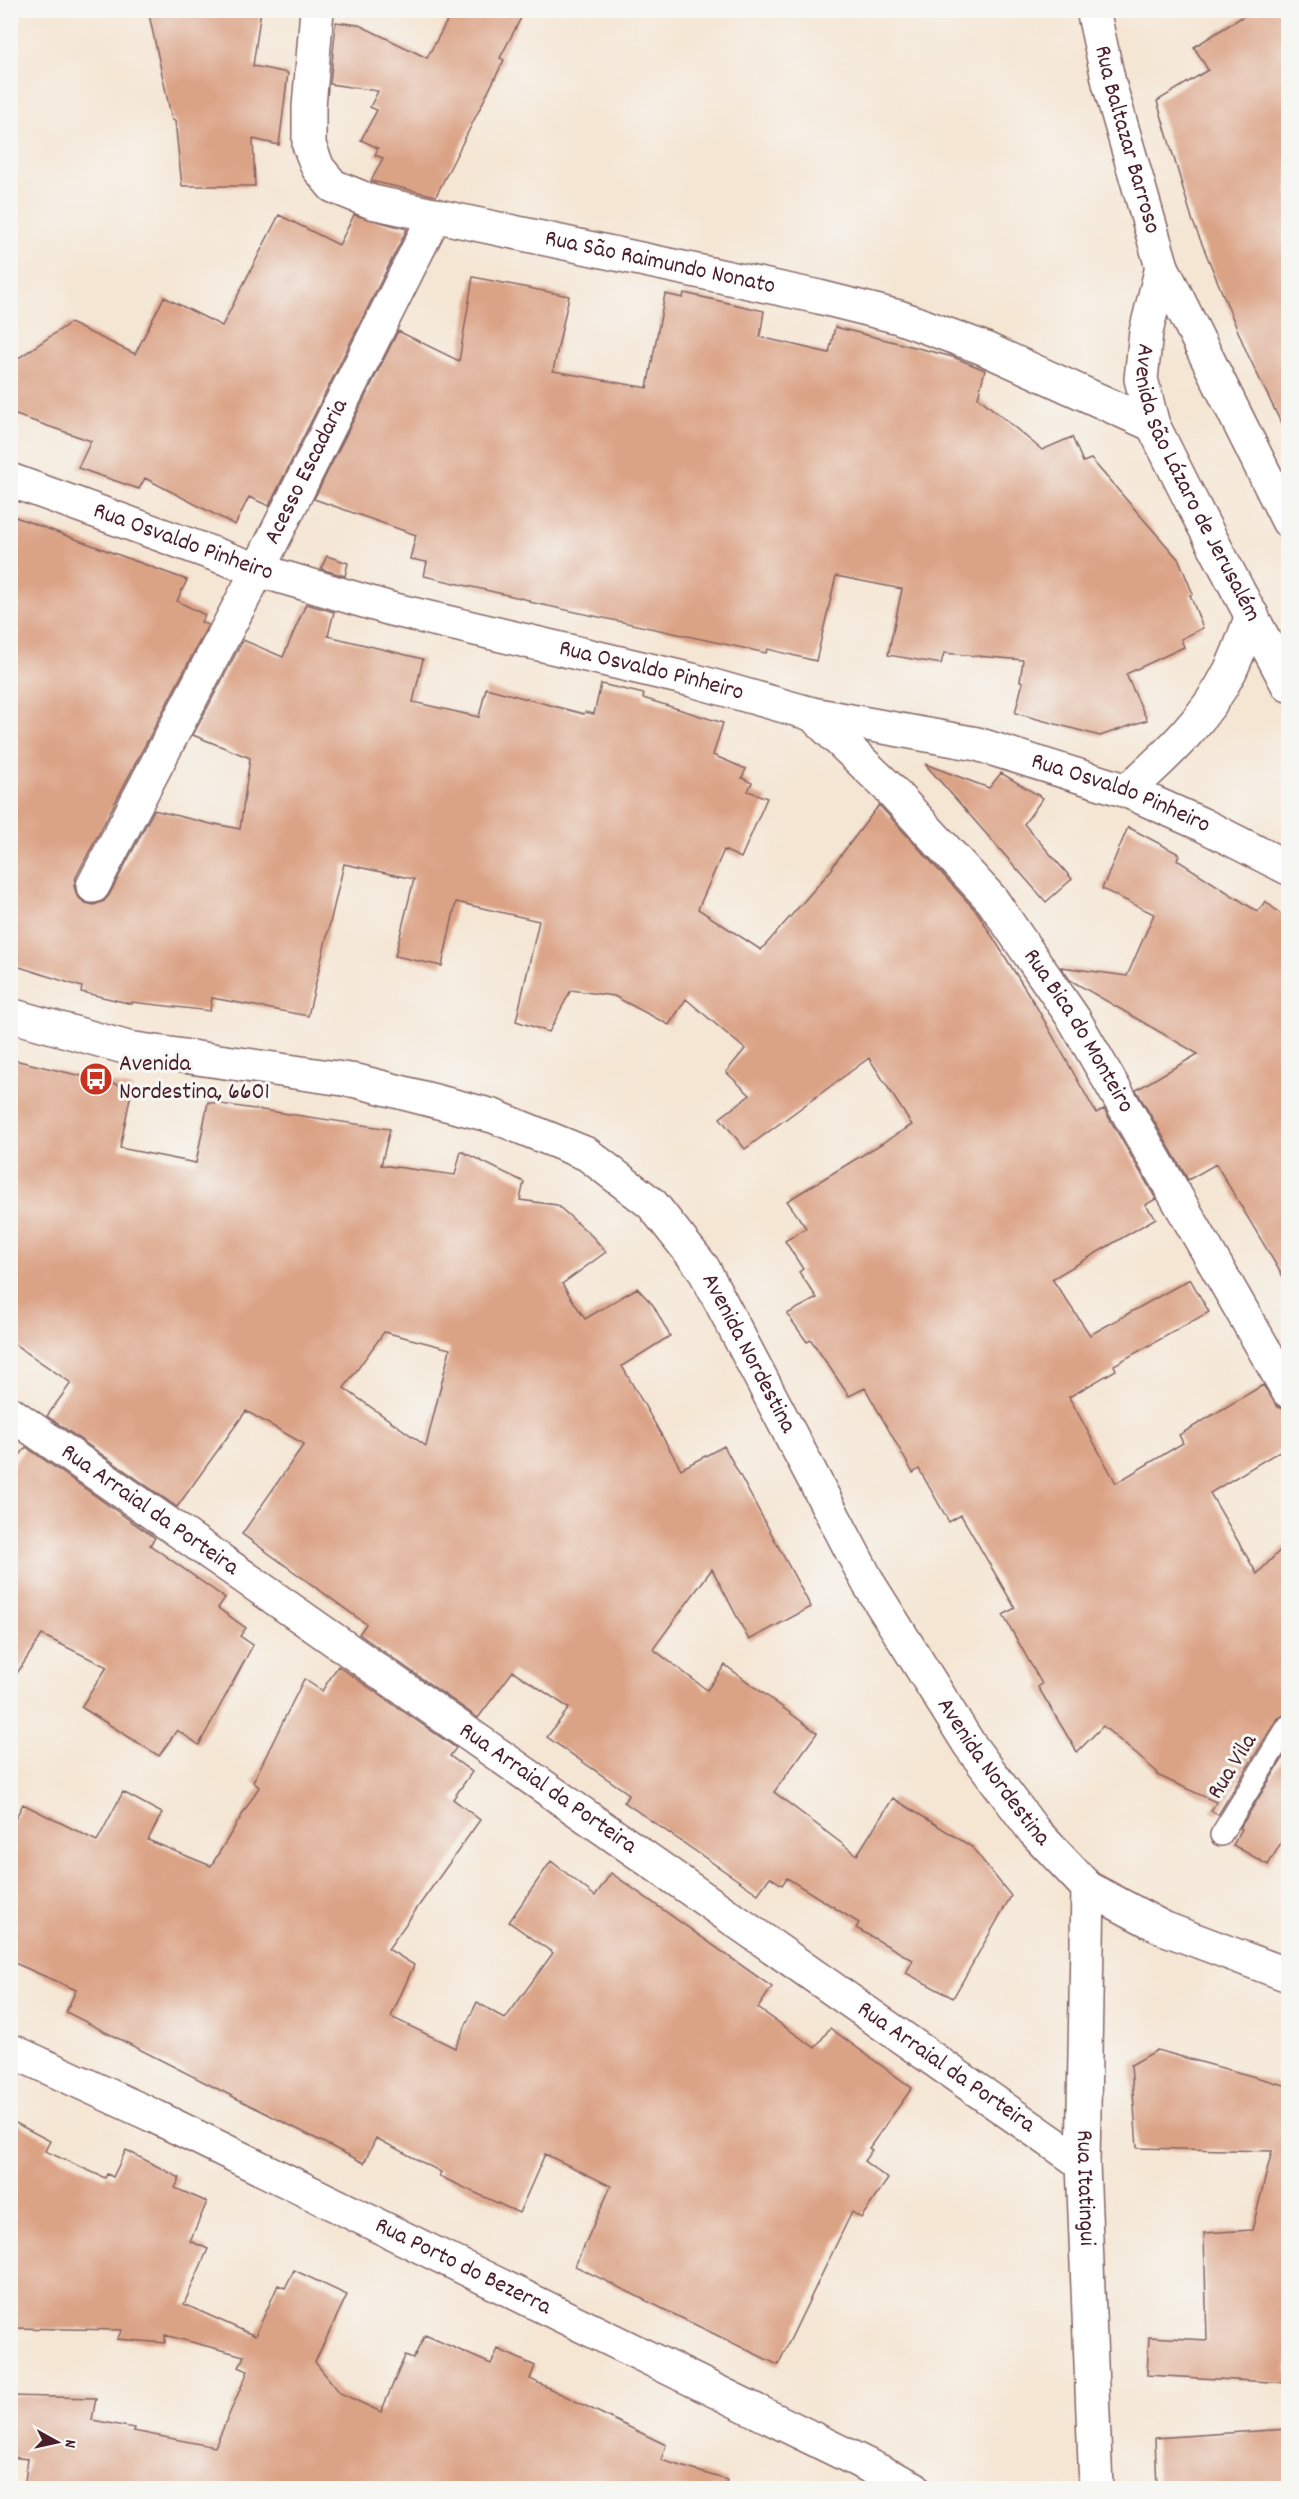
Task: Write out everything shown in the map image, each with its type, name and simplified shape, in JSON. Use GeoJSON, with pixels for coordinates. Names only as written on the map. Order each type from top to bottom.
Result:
{"type":"FeatureCollection","features":[{"type":"Feature","properties":{"kind":"street","name":"Rua São Raimundo Nonato"},"geometry":{"type":"LineString","coordinates":[[316,10],[309,107],[309,145],[318,168],[333,186],[362,198],[435,215],[819,297],[899,317],[981,347],[1153,424]]}},
{"type":"Feature","properties":{"kind":"street","name":"Rua Baltazar Barroso"},"geometry":{"type":"LineString","coordinates":[[1093,10],[1109,83],[1162,267]]}},
{"type":"Feature","properties":{"kind":"street","name":"Acesso Escadaria"},"geometry":{"type":"LineString","coordinates":[[93,886],[258,570],[435,215]]}},
{"type":"Feature","properties":{"kind":"street","name":"Avenida São Lázaro de Jerusalém"},"geometry":{"type":"LineString","coordinates":[[1162,267],[1146,333],[1141,380],[1153,424],[1288,686]]}},
{"type":"Feature","properties":{"kind":"street","name":"Avenida São Lázaro de Jerusalém"},"geometry":{"type":"LineString","coordinates":[[1162,267],[1288,521]]}},
{"type":"Feature","properties":{"kind":"street","name":"Rua Osvaldo Pinheiro"},"geometry":{"type":"LineString","coordinates":[[10,480],[258,570],[391,609],[692,680],[812,714],[977,744],[1127,791],[1201,824],[1288,868]]}},
{"type":"Feature","properties":{"kind":"street"},"geometry":{"type":"LineString","coordinates":[[1127,791],[1169,753],[1204,712],[1229,672],[1252,615]]}},
{"type":"Feature","properties":{"kind":"street","name":"Rua Bica do Monteiro"},"geometry":{"type":"LineString","coordinates":[[812,714],[889,788],[992,900],[1074,1019],[1288,1391]]}},
{"type":"Feature","properties":{"kind":"street","name":"Avenida Nordestina"},"geometry":{"type":"LineString","coordinates":[[10,1015],[128,1048],[357,1081],[494,1116],[587,1154],[652,1204],[703,1268],[869,1584],[969,1744],[1034,1831],[1088,1888],[1163,1928],[1288,1975]]}},
{"type":"Feature","properties":{"kind":"street","name":"Rua Arraial da Porteira"},"geometry":{"type":"LineString","coordinates":[[10,1413],[1083,2163]]}},
{"type":"Feature","properties":{"kind":"street","name":"Rua Itatingui"},"geometry":{"type":"LineString","coordinates":[[1088,1888],[1083,2163],[1096,2488]]}},
{"type":"Feature","properties":{"kind":"street","name":"Rua Porto do Bezerra"},"geometry":{"type":"LineString","coordinates":[[10,2050],[156,2117],[914,2488]]}},
{"type":"Feature","properties":{"kind":"lane","name":"Rua Vila"},"geometry":{"type":"LineString","coordinates":[[1221,1835],[1288,1726]]}},
{"type":"Feature","properties":{"kind":"building"},"geometry":{"type":"Polygon","coordinates":[[[148,10],[261,10],[253,66],[288,73],[279,145],[253,139],[255,186],[182,186],[175,121],[172,120],[148,10]]]}},
{"type":"Feature","properties":{"kind":"building"},"geometry":{"type":"Polygon","coordinates":[[[453,10],[525,10],[500,58],[504,60],[436,196],[371,181],[383,158],[375,155],[378,148],[361,140],[377,110],[370,107],[378,91],[330,84],[336,22],[359,25],[427,58],[453,10]]]}},
{"type":"Feature","properties":{"kind":"building"},"geometry":{"type":"Polygon","coordinates":[[[1253,10],[1288,10],[1288,437],[1247,353],[1193,222],[1157,101],[1208,70],[1194,47],[1253,10]]]}},
{"type":"Feature","properties":{"kind":"building"},"geometry":{"type":"Polygon","coordinates":[[[279,215],[339,245],[354,215],[407,229],[269,506],[249,497],[235,525],[145,478],[139,489],[78,468],[91,441],[10,413],[10,364],[70,323],[135,354],[164,297],[222,326],[279,215]]]}},
{"type":"Feature","properties":{"kind":"building"},"geometry":{"type":"Polygon","coordinates":[[[473,277],[569,296],[553,371],[647,388],[665,294],[683,298],[684,293],[764,311],[760,337],[829,353],[835,327],[953,357],[985,370],[978,397],[1042,450],[1072,437],[1083,462],[1091,459],[1179,560],[1193,594],[1190,595],[1203,628],[1181,639],[1184,647],[1126,674],[1147,720],[1100,736],[1015,713],[1023,682],[1020,681],[1023,660],[944,653],[941,664],[888,655],[902,589],[836,576],[816,661],[768,649],[766,653],[529,602],[529,600],[424,576],[427,562],[410,559],[416,535],[314,499],[398,331],[459,361],[473,277]]]}},
{"type":"Feature","properties":{"kind":"building"},"geometry":{"type":"Polygon","coordinates":[[[10,515],[187,580],[177,601],[205,615],[201,622],[208,625],[76,877],[74,886],[77,896],[85,903],[94,905],[104,901],[109,895],[154,810],[240,829],[250,758],[193,735],[243,640],[283,657],[306,604],[334,612],[328,636],[423,659],[413,702],[479,717],[486,688],[584,714],[585,712],[594,714],[601,684],[644,694],[643,698],[723,723],[713,755],[746,769],[742,778],[752,783],[748,791],[767,798],[741,858],[724,850],[698,909],[761,950],[833,868],[879,805],[977,912],[1036,1006],[1096,1113],[1104,1109],[1156,1199],[1145,1205],[1156,1218],[1052,1279],[1090,1335],[1190,1279],[1209,1312],[1114,1365],[1116,1370],[1069,1397],[1116,1483],[1183,1443],[1179,1435],[1263,1385],[1278,1407],[1288,1410],[1288,1446],[1210,1493],[1257,1574],[1288,1542],[1288,1713],[1277,1719],[1218,1815],[1211,1811],[1216,1802],[1157,1775],[1157,1772],[1103,1726],[1077,1752],[1038,1687],[1042,1684],[1003,1615],[1015,1608],[961,1515],[949,1522],[919,1469],[913,1473],[865,1388],[849,1396],[811,1340],[807,1342],[787,1314],[817,1298],[799,1272],[803,1269],[785,1241],[806,1228],[787,1201],[912,1125],[869,1058],[745,1149],[720,1118],[750,1095],[726,1072],[745,1049],[686,999],[669,1025],[614,996],[571,990],[549,1032],[516,1021],[539,921],[456,902],[442,966],[395,956],[414,879],[344,864],[308,1016],[212,998],[210,1011],[132,1002],[132,1004],[81,992],[82,987],[10,964],[10,515]]]}},
{"type":"Feature","properties":{"kind":"building"},"geometry":{"type":"Polygon","coordinates":[[[327,556],[348,563],[345,576],[321,569],[327,556]]]}},
{"type":"Feature","properties":{"kind":"building"},"geometry":{"type":"Polygon","coordinates":[[[925,764],[989,788],[1001,773],[1043,798],[1024,824],[1072,879],[1046,902],[925,764]]]}},
{"type":"Feature","properties":{"kind":"building"},"geometry":{"type":"Polygon","coordinates":[[[1128,827],[1179,854],[1177,860],[1258,912],[1265,901],[1288,920],[1288,1285],[1216,1164],[1188,1180],[1136,1090],[1198,1054],[1070,980],[1061,967],[1127,976],[1154,914],[1102,889],[1128,827]]]}},
{"type":"Feature","properties":{"kind":"building"},"geometry":{"type":"Polygon","coordinates":[[[10,1059],[132,1088],[120,1148],[196,1163],[208,1102],[390,1129],[381,1165],[455,1175],[461,1151],[524,1182],[520,1200],[557,1205],[592,1236],[606,1252],[562,1284],[585,1319],[637,1288],[653,1305],[670,1336],[622,1366],[681,1469],[724,1446],[811,1607],[749,1640],[712,1569],[653,1649],[707,1690],[725,1665],[817,1733],[774,1792],[857,1855],[893,1798],[972,1847],[1011,1896],[953,1998],[906,1973],[913,1960],[856,1928],[859,1923],[787,1878],[782,1885],[770,1877],[758,1894],[624,1802],[629,1794],[547,1737],[569,1708],[513,1671],[478,1718],[359,1634],[366,1624],[242,1534],[304,1444],[246,1411],[177,1507],[47,1416],[71,1383],[10,1341],[10,1059]],[[384,1332],[344,1388],[426,1446],[450,1349],[384,1332]]]}},
{"type":"Feature","properties":{"kind":"building"},"geometry":{"type":"Polygon","coordinates":[[[26,1447],[155,1538],[150,1545],[225,1598],[218,1608],[246,1628],[240,1636],[253,1645],[199,1745],[177,1730],[159,1756],[81,1707],[107,1667],[42,1635],[10,1684],[10,1469],[26,1447]]]}},
{"type":"Feature","properties":{"kind":"building"},"geometry":{"type":"Polygon","coordinates":[[[338,1666],[456,1748],[450,1756],[472,1772],[453,1799],[480,1820],[388,1949],[414,1965],[391,2017],[455,2048],[477,2002],[505,2019],[553,1953],[509,1922],[551,1861],[595,1896],[611,1873],[772,1987],[758,2008],[815,2048],[830,2028],[912,2088],[869,2148],[872,2150],[864,2161],[888,2179],[861,2218],[852,2212],[778,2365],[575,2266],[611,2186],[545,2154],[519,2213],[439,2176],[441,2172],[376,2138],[364,2163],[66,2012],[76,1990],[10,1961],[10,1829],[23,1804],[97,1841],[123,1792],[162,1813],[148,1840],[211,1866],[259,1787],[253,1782],[304,1679],[322,1691],[338,1666]]]}},
{"type":"Feature","properties":{"kind":"building"},"geometry":{"type":"Polygon","coordinates":[[[1288,1750],[1288,1831],[1268,1865],[1233,1845],[1242,1829],[1240,1828],[1288,1750]]]}},
{"type":"Feature","properties":{"kind":"building"},"geometry":{"type":"Polygon","coordinates":[[[1157,2050],[1288,2086],[1288,2383],[1147,2375],[1149,2337],[1207,2340],[1204,2233],[1252,2230],[1272,2151],[1137,2148],[1131,2065],[1157,2050]]]}},
{"type":"Feature","properties":{"kind":"building"},"geometry":{"type":"Polygon","coordinates":[[[10,2120],[50,2141],[45,2151],[105,2178],[107,2174],[113,2177],[126,2150],[180,2178],[175,2188],[207,2202],[190,2241],[208,2249],[184,2304],[255,2336],[278,2285],[285,2288],[294,2270],[347,2295],[315,2362],[340,2393],[381,2412],[405,2356],[413,2359],[425,2335],[491,2364],[498,2349],[535,2366],[530,2379],[666,2445],[661,2460],[727,2480],[725,2488],[24,2488],[28,2459],[10,2457],[10,2396],[96,2398],[92,2420],[134,2428],[133,2431],[215,2447],[248,2371],[239,2367],[244,2356],[165,2335],[165,2343],[117,2339],[122,2330],[10,2328],[10,2120]]]}},
{"type":"Feature","properties":{"kind":"building"},"geometry":{"type":"Polygon","coordinates":[[[1288,2429],[1288,2488],[1157,2488],[1155,2438],[1288,2429]]]}},
{"type":"Feature","properties":{"kind":"place","name":"Avenida Nordestina, 6601"},"geometry":{"type":"Point","coordinates":[96,1079]}}]}
